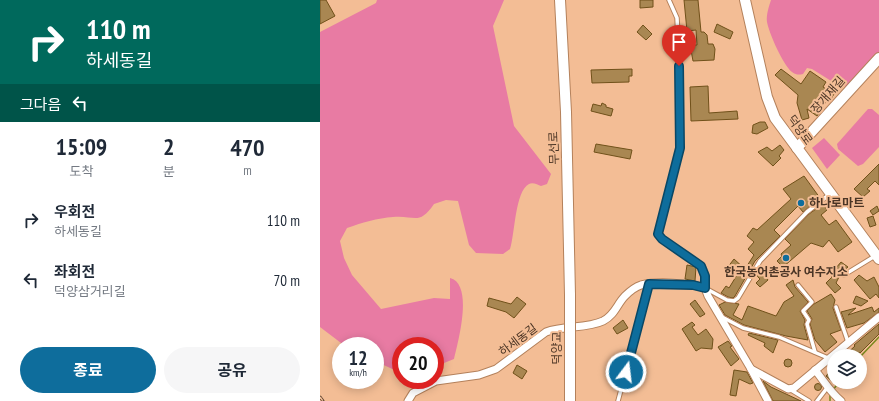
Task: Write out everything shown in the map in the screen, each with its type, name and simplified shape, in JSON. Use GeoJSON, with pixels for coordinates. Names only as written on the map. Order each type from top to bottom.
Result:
{"type":"FeatureCollection","features":[{"type":"Feature","properties":{"kind":"street","name":"무선로"},"geometry":{"type":"LineString","coordinates":[[560,0],[566,120],[570,295]]}},
{"type":"Feature","properties":{"kind":"street","name":"덕양로"},"geometry":{"type":"LineString","coordinates":[[745,0],[770,106],[778,122],[878,257]]}},
{"type":"Feature","properties":{"kind":"street","name":"장개재길"},"geometry":{"type":"LineString","coordinates":[[797,148],[879,58]]}},
{"type":"Feature","properties":{"kind":"street","name":"하세동길"},"geometry":{"type":"LineString","coordinates":[[408,401],[413,392],[436,381],[479,375],[496,369],[546,332],[555,329],[587,325],[603,321],[615,312],[622,299],[639,286],[649,284],[693,285],[705,288]]}},
{"type":"Feature","properties":{"kind":"street"},"geometry":{"type":"LineString","coordinates":[[705,288],[708,296],[768,401]]}},
{"type":"Feature","properties":{"kind":"street","name":"덕양교"},"geometry":{"type":"LineString","coordinates":[[570,295],[570,401]]}},
{"type":"Feature","properties":{"kind":"street"},"geometry":{"type":"LineString","coordinates":[[839,349],[879,317]]}},
{"type":"Feature","properties":{"kind":"street"},"geometry":{"type":"LineString","coordinates":[[751,369],[790,389],[827,359]]}},
{"type":"Feature","properties":{"kind":"street"},"geometry":{"type":"LineString","coordinates":[[815,370],[830,391],[841,401]]}},
{"type":"Feature","properties":{"kind":"lane"},"geometry":{"type":"LineString","coordinates":[[669,0],[676,18],[679,57],[680,142],[677,161],[658,234],[662,239],[701,266],[705,276],[705,288]]}},
{"type":"Feature","properties":{"kind":"lane","name":"하세동길"},"geometry":{"type":"LineString","coordinates":[[705,288],[727,300],[735,300],[760,261],[808,212],[830,194]]}},
{"type":"Feature","properties":{"kind":"lane","name":"덕양로"},"geometry":{"type":"LineString","coordinates":[[844,275],[878,257]]}},
{"type":"Feature","properties":{"kind":"lane"},"geometry":{"type":"LineString","coordinates":[[618,401],[649,284]]}},
{"type":"Feature","properties":{"kind":"lane"},"geometry":{"type":"LineString","coordinates":[[798,285],[812,302],[803,311],[808,320],[807,324],[815,352]]}},
{"type":"Feature","properties":{"kind":"lane"},"geometry":{"type":"LineString","coordinates":[[836,307],[848,342]]}},
{"type":"Feature","properties":{"kind":"lane"},"geometry":{"type":"LineString","coordinates":[[720,315],[743,328],[779,337],[827,358]]}},
{"type":"Feature","properties":{"kind":"lane"},"geometry":{"type":"LineString","coordinates":[[790,389],[809,401]]}},
{"type":"Feature","properties":{"kind":"lane"},"geometry":{"type":"LineString","coordinates":[[817,401],[830,391]]}},
{"type":"Feature","properties":{"kind":"shaded area"},"geometry":{"type":"Polygon","coordinates":[[[377,0],[504,0],[493,26],[514,126],[551,174],[547,184],[541,186],[531,183],[524,188],[518,204],[510,249],[503,254],[476,253],[469,245],[458,201],[446,200],[434,204],[424,215],[416,218],[387,218],[370,221],[347,228],[340,241],[344,258],[352,275],[381,309],[434,298],[450,299],[450,278],[457,283],[461,291],[463,302],[461,327],[454,359],[444,363],[444,337],[392,337],[392,369],[384,365],[384,337],[333,337],[320,327],[320,32],[376,3],[377,0]]]}},
{"type":"Feature","properties":{"kind":"shaded area"},"geometry":{"type":"Polygon","coordinates":[[[771,0],[879,0],[879,58],[850,88],[836,84],[812,69],[807,68],[803,74],[793,73],[788,68],[781,56],[768,27],[767,16],[771,0]]]}},
{"type":"Feature","properties":{"kind":"shaded area"},"geometry":{"type":"Polygon","coordinates":[[[868,109],[872,109],[879,115],[879,147],[863,164],[858,166],[838,149],[837,144],[868,109]]]}},
{"type":"Feature","properties":{"kind":"shaded area"},"geometry":{"type":"Polygon","coordinates":[[[824,138],[840,155],[827,169],[812,148],[824,138]]]}},
{"type":"Feature","properties":{"kind":"building"},"geometry":{"type":"Polygon","coordinates":[[[320,0],[326,0],[335,16],[320,24],[320,0]]]}},
{"type":"Feature","properties":{"kind":"building"},"geometry":{"type":"Polygon","coordinates":[[[640,0],[653,0],[653,7],[640,8],[640,0]]]}},
{"type":"Feature","properties":{"kind":"building"},"geometry":{"type":"Polygon","coordinates":[[[684,0],[698,0],[701,32],[704,32],[707,35],[708,44],[713,44],[715,49],[714,60],[693,61],[691,50],[692,45],[697,45],[696,30],[687,31],[684,0]]]}},
{"type":"Feature","properties":{"kind":"building"},"geometry":{"type":"Polygon","coordinates":[[[717,24],[733,32],[730,39],[714,32],[717,24]]]}},
{"type":"Feature","properties":{"kind":"building"},"geometry":{"type":"Polygon","coordinates":[[[643,25],[652,34],[646,40],[637,32],[643,25]]]}},
{"type":"Feature","properties":{"kind":"building"},"geometry":{"type":"Polygon","coordinates":[[[632,69],[632,76],[629,76],[629,82],[592,83],[591,70],[632,69]]]}},
{"type":"Feature","properties":{"kind":"building"},"geometry":{"type":"Polygon","coordinates":[[[781,69],[801,84],[810,71],[826,82],[823,87],[834,94],[829,102],[827,100],[817,116],[807,109],[809,118],[802,120],[797,103],[798,95],[775,75],[781,69]]]}},
{"type":"Feature","properties":{"kind":"building"},"geometry":{"type":"Polygon","coordinates":[[[708,86],[709,113],[737,111],[738,119],[691,121],[690,87],[708,86]]]}},
{"type":"Feature","properties":{"kind":"building"},"geometry":{"type":"Polygon","coordinates":[[[602,103],[606,105],[606,107],[613,109],[611,116],[591,111],[593,104],[601,106],[602,103]]]}},
{"type":"Feature","properties":{"kind":"building"},"geometry":{"type":"Polygon","coordinates":[[[760,122],[765,122],[768,128],[757,134],[752,133],[753,125],[760,122]]]}},
{"type":"Feature","properties":{"kind":"building"},"geometry":{"type":"Polygon","coordinates":[[[596,144],[632,150],[630,159],[594,152],[596,144]]]}},
{"type":"Feature","properties":{"kind":"building"},"geometry":{"type":"Polygon","coordinates":[[[780,145],[784,150],[779,156],[781,158],[773,166],[758,152],[767,147],[772,151],[780,145]]]}},
{"type":"Feature","properties":{"kind":"building"},"geometry":{"type":"Polygon","coordinates":[[[879,164],[879,185],[875,181],[867,189],[870,191],[863,197],[854,189],[879,164]]]}},
{"type":"Feature","properties":{"kind":"building"},"geometry":{"type":"Polygon","coordinates":[[[804,176],[820,198],[803,212],[798,206],[774,230],[780,236],[755,261],[733,298],[721,293],[726,286],[729,288],[737,275],[727,268],[734,259],[745,269],[754,255],[748,249],[754,242],[747,236],[753,228],[757,230],[791,199],[783,189],[804,176]]]}},
{"type":"Feature","properties":{"kind":"building"},"geometry":{"type":"Polygon","coordinates":[[[823,204],[827,210],[821,215],[829,225],[836,220],[852,242],[838,252],[829,240],[823,247],[811,243],[783,267],[777,261],[782,256],[781,254],[791,245],[785,239],[809,214],[823,204]]]}},
{"type":"Feature","properties":{"kind":"building"},"geometry":{"type":"Polygon","coordinates":[[[877,206],[879,211],[873,215],[870,211],[877,206]]]}},
{"type":"Feature","properties":{"kind":"building"},"geometry":{"type":"Polygon","coordinates":[[[873,216],[876,225],[870,227],[867,218],[873,216]]]}},
{"type":"Feature","properties":{"kind":"building"},"geometry":{"type":"Polygon","coordinates":[[[841,262],[848,267],[841,273],[836,283],[841,288],[835,293],[826,283],[832,277],[830,275],[841,262]]]}},
{"type":"Feature","properties":{"kind":"building"},"geometry":{"type":"Polygon","coordinates":[[[687,265],[696,267],[695,281],[685,279],[687,265]]]}},
{"type":"Feature","properties":{"kind":"building"},"geometry":{"type":"Polygon","coordinates":[[[761,272],[768,275],[766,277],[768,280],[760,287],[756,283],[760,279],[757,276],[761,272]]]}},
{"type":"Feature","properties":{"kind":"building"},"geometry":{"type":"Polygon","coordinates":[[[859,275],[867,281],[874,277],[879,287],[879,298],[876,294],[870,299],[854,280],[859,275]]]}},
{"type":"Feature","properties":{"kind":"building"},"geometry":{"type":"Polygon","coordinates":[[[793,280],[795,287],[808,302],[800,311],[805,320],[804,325],[808,340],[744,325],[725,315],[719,305],[725,302],[739,304],[733,315],[742,320],[748,306],[776,316],[784,302],[794,296],[786,285],[793,280]]]}},
{"type":"Feature","properties":{"kind":"building"},"geometry":{"type":"Polygon","coordinates":[[[831,294],[835,300],[833,308],[841,330],[830,334],[837,342],[825,352],[815,340],[810,324],[812,319],[807,311],[814,304],[831,294]]]}},
{"type":"Feature","properties":{"kind":"building"},"geometry":{"type":"Polygon","coordinates":[[[856,296],[868,301],[861,306],[853,303],[856,296]]]}},
{"type":"Feature","properties":{"kind":"building"},"geometry":{"type":"Polygon","coordinates":[[[517,297],[526,304],[514,318],[506,312],[487,306],[489,298],[511,304],[517,297]]]}},
{"type":"Feature","properties":{"kind":"building"},"geometry":{"type":"Polygon","coordinates":[[[695,300],[705,314],[700,317],[690,304],[695,300]]]}},
{"type":"Feature","properties":{"kind":"building"},"geometry":{"type":"Polygon","coordinates":[[[872,307],[874,312],[879,308],[879,312],[864,323],[847,328],[841,312],[856,308],[848,315],[872,307]]]}},
{"type":"Feature","properties":{"kind":"building"},"geometry":{"type":"Polygon","coordinates":[[[623,320],[628,328],[617,334],[613,328],[623,320]]]}},
{"type":"Feature","properties":{"kind":"building"},"geometry":{"type":"Polygon","coordinates":[[[692,322],[695,325],[692,327],[698,335],[706,329],[713,339],[712,349],[701,348],[696,351],[682,329],[692,322]]]}},
{"type":"Feature","properties":{"kind":"building"},"geometry":{"type":"Polygon","coordinates":[[[879,324],[879,334],[864,349],[852,349],[855,346],[854,345],[879,324]]]}},
{"type":"Feature","properties":{"kind":"building"},"geometry":{"type":"Polygon","coordinates":[[[749,333],[778,340],[773,353],[764,346],[765,343],[748,335],[749,333]]]}},
{"type":"Feature","properties":{"kind":"building"},"geometry":{"type":"Polygon","coordinates":[[[518,334],[523,343],[517,347],[513,342],[513,338],[518,334]]]}},
{"type":"Feature","properties":{"kind":"building"},"geometry":{"type":"Polygon","coordinates":[[[728,341],[732,346],[730,347],[739,359],[731,366],[718,347],[728,341]]]}},
{"type":"Feature","properties":{"kind":"building"},"geometry":{"type":"Polygon","coordinates":[[[788,359],[791,360],[791,366],[788,367],[785,366],[784,363],[785,360],[788,359]]]}},
{"type":"Feature","properties":{"kind":"building"},"geometry":{"type":"Polygon","coordinates":[[[517,365],[527,371],[522,379],[513,373],[517,365]]]}},
{"type":"Feature","properties":{"kind":"building"},"geometry":{"type":"Polygon","coordinates":[[[734,370],[747,372],[753,383],[750,384],[739,379],[736,396],[730,395],[734,370]]]}},
{"type":"Feature","properties":{"kind":"building"},"geometry":{"type":"Polygon","coordinates":[[[763,381],[771,387],[801,401],[773,401],[763,381]]]}},
{"type":"Feature","properties":{"kind":"building"},"geometry":{"type":"Polygon","coordinates":[[[818,383],[822,387],[818,391],[814,387],[818,383]]]}},
{"type":"Feature","properties":{"kind":"waterway"},"geometry":{"type":"LineString","coordinates":[[867,350],[879,337]]}},
{"type":"Feature","properties":{"kind":"waterway"},"geometry":{"type":"LineString","coordinates":[[830,395],[830,401]]}},
{"type":"Feature","properties":{"kind":"railway"},"geometry":{"type":"LineString","coordinates":[[320,397],[323,401]]}},
{"type":"Feature","properties":{"kind":"place","name":"하나로마트"},"geometry":{"type":"Point","coordinates":[801,203]}},
{"type":"Feature","properties":{"kind":"place","name":"한국농어촌공사 여수지소"},"geometry":{"type":"Point","coordinates":[786,258]}},
{"type":"Feature","properties":{"kind":"route"},"geometry":{"type":"LineString","coordinates":[[626,372],[649,284],[693,285],[705,288],[705,276],[701,266],[662,239],[658,234],[680,148],[679,66]]}}]}
